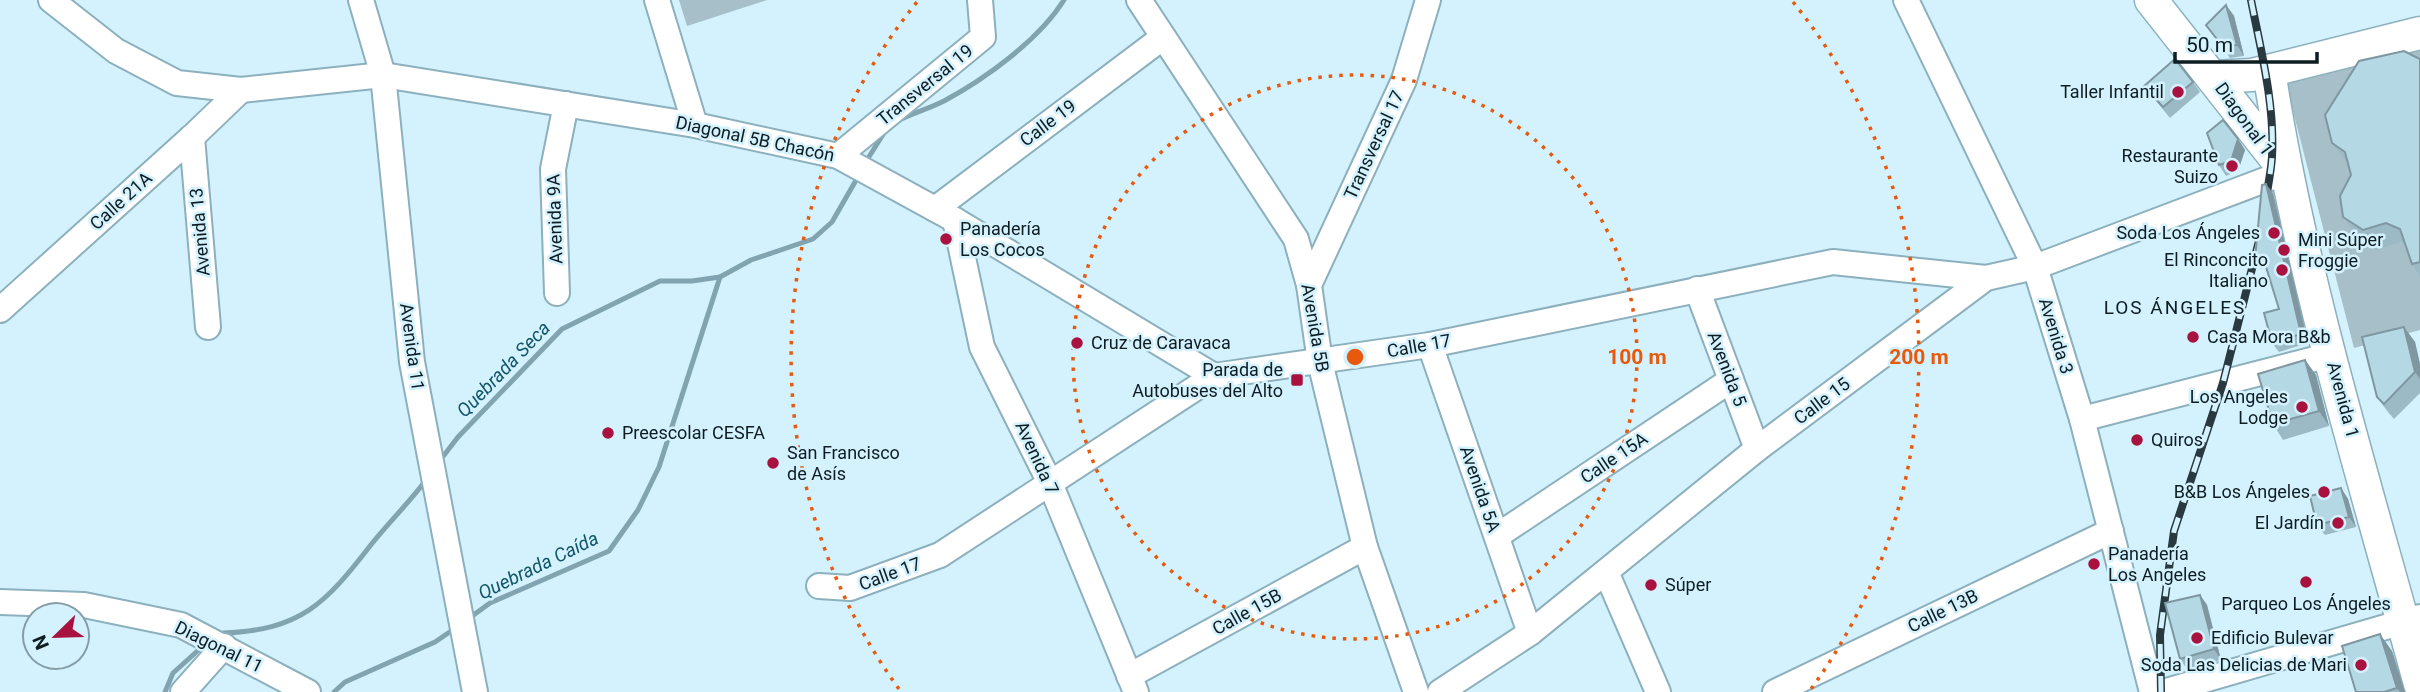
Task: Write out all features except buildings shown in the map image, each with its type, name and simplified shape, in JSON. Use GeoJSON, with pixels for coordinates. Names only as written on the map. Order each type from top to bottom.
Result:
{"type":"FeatureCollection","features":[{"type":"Feature","properties":{"kind":"main road","name":"Diagonal 1"},"geometry":{"type":"LineString","coordinates":[[2151,0],[2213,77],[2272,158],[2286,172]]}},
{"type":"Feature","properties":{"kind":"main road"},"geometry":{"type":"LineString","coordinates":[[2213,77],[2239,77],[2269,71],[2420,33]]}},
{"type":"Feature","properties":{"kind":"main road","name":"Avenida 1"},"geometry":{"type":"LineString","coordinates":[[2269,71],[2286,172],[2330,355],[2411,619],[2420,684]]}},
{"type":"Feature","properties":{"kind":"street","name":"Diagonal 5B Chacón"},"geometry":{"type":"LineString","coordinates":[[51,0],[116,51],[177,83],[241,90],[383,75],[695,125],[838,156],[945,214],[1214,376]]}},
{"type":"Feature","properties":{"kind":"street","name":"Avenida 11"},"geometry":{"type":"LineString","coordinates":[[361,0],[383,75],[412,362],[475,692]]}},
{"type":"Feature","properties":{"kind":"street"},"geometry":{"type":"LineString","coordinates":[[657,0],[695,125]]}},
{"type":"Feature","properties":{"kind":"street","name":"Transversal 19"},"geometry":{"type":"LineString","coordinates":[[838,156],[983,37],[980,0]]}},
{"type":"Feature","properties":{"kind":"street","name":"Avenida 5B"},"geometry":{"type":"LineString","coordinates":[[1139,0],[1296,239],[1309,285],[1320,362],[1365,547],[1416,692]]}},
{"type":"Feature","properties":{"kind":"street","name":"Avenida 3"},"geometry":{"type":"LineString","coordinates":[[1906,0],[2035,267],[2082,419],[2152,692]]}},
{"type":"Feature","properties":{"kind":"street","name":"Transversal 17"},"geometry":{"type":"LineString","coordinates":[[1309,285],[1404,80],[1433,1]]}},
{"type":"Feature","properties":{"kind":"street","name":"Calle 19"},"geometry":{"type":"LineString","coordinates":[[945,214],[1162,38]]}},
{"type":"Feature","properties":{"kind":"street","name":"Calle 21A"},"geometry":{"type":"LineString","coordinates":[[0,310],[241,90]]}},
{"type":"Feature","properties":{"kind":"street","name":"Avenida 9A"},"geometry":{"type":"LineString","coordinates":[[557,293],[553,169],[566,104]]}},
{"type":"Feature","properties":{"kind":"street","name":"Avenida 13"},"geometry":{"type":"LineString","coordinates":[[192,137],[208,327]]}},
{"type":"Feature","properties":{"kind":"street","name":"Calle 15"},"geometry":{"type":"LineString","coordinates":[[1440,692],[1530,633],[1758,449],[1986,278],[2035,267],[2286,172]]}},
{"type":"Feature","properties":{"kind":"street","name":"Avenida 7"},"geometry":{"type":"LineString","coordinates":[[945,214],[982,347],[1050,484],[1132,684]]}},
{"type":"Feature","properties":{"kind":"street","name":"Calle 17"},"geometry":{"type":"LineString","coordinates":[[819,586],[850,588],[940,555],[1214,376],[1430,345],[1833,262],[1986,278]]}},
{"type":"Feature","properties":{"kind":"street"},"geometry":{"type":"LineString","coordinates":[[1938,274],[1946,308]]}},
{"type":"Feature","properties":{"kind":"street","name":"Avenida 5"},"geometry":{"type":"LineString","coordinates":[[1697,289],[1758,449]]}},
{"type":"Feature","properties":{"kind":"street","name":"Avenida 5A"},"geometry":{"type":"LineString","coordinates":[[1430,345],[1530,633]]}},
{"type":"Feature","properties":{"kind":"street"},"geometry":{"type":"LineString","coordinates":[[2082,419],[2330,355]]}},
{"type":"Feature","properties":{"kind":"street","name":"Calle 15A"},"geometry":{"type":"LineString","coordinates":[[1497,536],[1731,380]]}},
{"type":"Feature","properties":{"kind":"street","name":"Calle 13B"},"geometry":{"type":"LineString","coordinates":[[1776,692],[2111,531]]}},
{"type":"Feature","properties":{"kind":"street","name":"Calle 15B"},"geometry":{"type":"LineString","coordinates":[[1132,684],[1365,547]]}},
{"type":"Feature","properties":{"kind":"street"},"geometry":{"type":"LineString","coordinates":[[1607,573],[1658,692]]}},
{"type":"Feature","properties":{"kind":"street","name":"Diagonal 11"},"geometry":{"type":"LineString","coordinates":[[0,602],[84,605],[181,625],[308,692]]}},
{"type":"Feature","properties":{"kind":"street"},"geometry":{"type":"LineString","coordinates":[[2163,692],[2411,619]]}},
{"type":"Feature","properties":{"kind":"street"},"geometry":{"type":"LineString","coordinates":[[183,692],[224,646]]}},
{"type":"Feature","properties":{"kind":"shaded area"},"geometry":{"type":"Polygon","coordinates":[[[679,0],[767,0],[687,26],[679,0]]]}},
{"type":"Feature","properties":{"kind":"shaded area"},"geometry":{"type":"Polygon","coordinates":[[[2420,44],[2420,71],[2359,171],[2400,242],[2413,248],[2420,268],[2420,330],[2354,348],[2285,80],[2420,44]]]}},
{"type":"Feature","properties":{"kind":"waterway","name":"Quebrada Seca"},"geometry":{"type":"LineString","coordinates":[[899,120],[944,101],[977,82],[1026,44],[1064,0]]}},
{"type":"Feature","properties":{"kind":"waterway","name":"Quebrada Seca"},"geometry":{"type":"LineString","coordinates":[[865,163],[884,133]]}},
{"type":"Feature","properties":{"kind":"waterway","name":"Quebrada Seca"},"geometry":{"type":"LineString","coordinates":[[438,463],[458,437],[562,329],[660,281],[692,281],[720,277],[751,260],[813,239],[832,222],[859,175]]}},
{"type":"Feature","properties":{"kind":"waterway","name":"Quebrada Caída"},"geometry":{"type":"LineString","coordinates":[[468,619],[490,603],[609,551],[638,510],[659,467],[720,277]]}},
{"type":"Feature","properties":{"kind":"waterway","name":"Quebrada Seca"},"geometry":{"type":"LineString","coordinates":[[218,637],[223,633],[273,626],[309,610],[339,584],[426,480]]}},
{"type":"Feature","properties":{"kind":"waterway","name":"Quebrada Caída"},"geometry":{"type":"LineString","coordinates":[[334,692],[345,682],[435,642],[457,627]]}},
{"type":"Feature","properties":{"kind":"waterway","name":"Quebrada Seca"},"geometry":{"type":"LineString","coordinates":[[165,692],[173,673],[203,646]]}},
{"type":"Feature","properties":{"kind":"railway"},"geometry":{"type":"LineString","coordinates":[[2251,0],[2271,118],[2272,157],[2265,205]]}},
{"type":"Feature","properties":{"kind":"railway"},"geometry":{"type":"LineString","coordinates":[[2161,692],[2160,635],[2174,531],[2223,383],[2260,237]]}},
{"type":"Feature","properties":{"kind":"place","name":"Taller Infantil"},"geometry":{"type":"Point","coordinates":[2178,92]}},
{"type":"Feature","properties":{"kind":"place","name":"Restaurante Suizo"},"geometry":{"type":"Point","coordinates":[2232,166]}},
{"type":"Feature","properties":{"kind":"place","name":"Soda Los Ángeles"},"geometry":{"type":"Point","coordinates":[2274,233]}},
{"type":"Feature","properties":{"kind":"place","name":"Panadería Los Cocos"},"geometry":{"type":"Point","coordinates":[946,239]}},
{"type":"Feature","properties":{"kind":"place","name":"Mini Súper Froggie"},"geometry":{"type":"Point","coordinates":[2284,250]}},
{"type":"Feature","properties":{"kind":"place","name":"El Rinconcito Italiano"},"geometry":{"type":"Point","coordinates":[2282,270]}},
{"type":"Feature","properties":{"kind":"place","name":"Casa Mora B&b"},"geometry":{"type":"Point","coordinates":[2193,337]}},
{"type":"Feature","properties":{"kind":"place","name":"Cruz de Caravaca"},"geometry":{"type":"Point","coordinates":[1077,343]}},
{"type":"Feature","properties":{"kind":"place","name":"Parada de Autobuses del Alto"},"geometry":{"type":"Point","coordinates":[1297,380]}},
{"type":"Feature","properties":{"kind":"place","name":"Los Angeles Lodge"},"geometry":{"type":"Point","coordinates":[2302,407]}},
{"type":"Feature","properties":{"kind":"place","name":"Preescolar CESFA"},"geometry":{"type":"Point","coordinates":[608,433]}},
{"type":"Feature","properties":{"kind":"place","name":"Quiros"},"geometry":{"type":"Point","coordinates":[2137,440]}},
{"type":"Feature","properties":{"kind":"place","name":"San Francisco de Asís"},"geometry":{"type":"Point","coordinates":[773,463]}},
{"type":"Feature","properties":{"kind":"place","name":"B&B Los Ángeles"},"geometry":{"type":"Point","coordinates":[2324,492]}},
{"type":"Feature","properties":{"kind":"place","name":"El Jardín"},"geometry":{"type":"Point","coordinates":[2338,523]}},
{"type":"Feature","properties":{"kind":"place","name":"Panadería Los Angeles"},"geometry":{"type":"Point","coordinates":[2094,564]}},
{"type":"Feature","properties":{"kind":"place","name":"Parqueo Los Ángeles"},"geometry":{"type":"Point","coordinates":[2306,582]}},
{"type":"Feature","properties":{"kind":"place","name":"Súper"},"geometry":{"type":"Point","coordinates":[1651,585]}},
{"type":"Feature","properties":{"kind":"place","name":"Edificio Bulevar"},"geometry":{"type":"Point","coordinates":[2197,638]}},
{"type":"Feature","properties":{"kind":"place","name":"Soda Las Delicias de Mari"},"geometry":{"type":"Point","coordinates":[2361,665]}},
{"type":"Feature","properties":{"kind":"district","name":"LOS ÁNGELES"},"geometry":{"type":"Point","coordinates":[2175,307]}}]}
